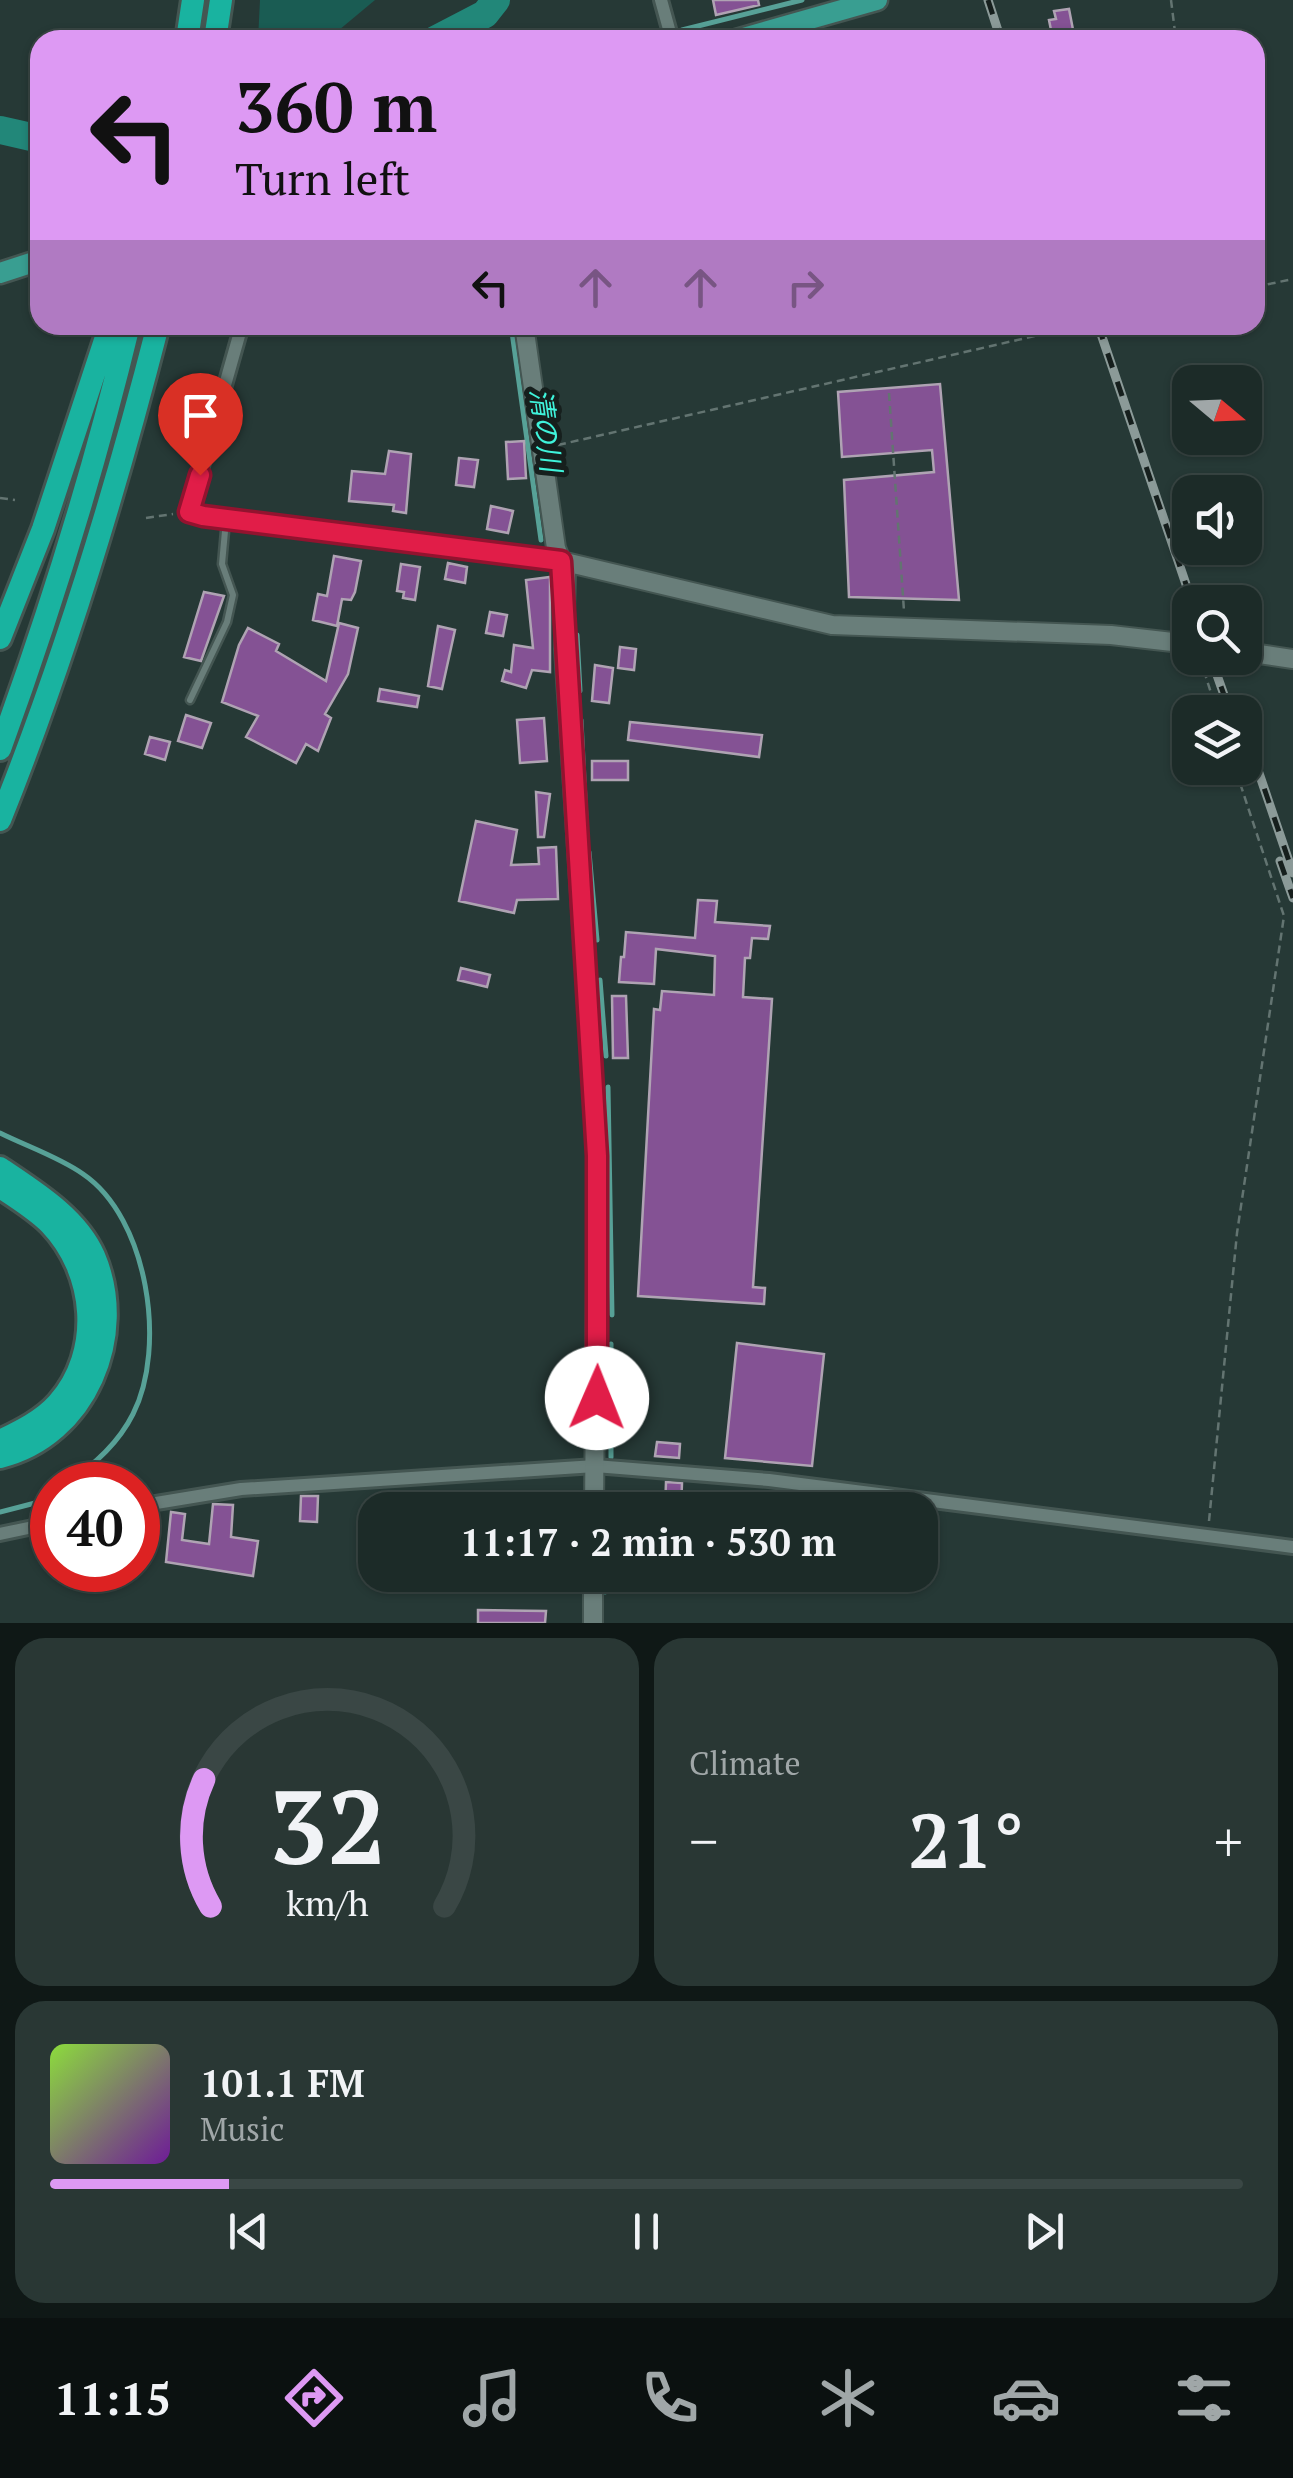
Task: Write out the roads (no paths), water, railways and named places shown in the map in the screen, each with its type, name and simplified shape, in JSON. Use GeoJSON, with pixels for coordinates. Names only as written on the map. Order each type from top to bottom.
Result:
{"type":"FeatureCollection","features":[{"type":"Feature","properties":{"kind":"highway"},"geometry":{"type":"LineString","coordinates":[[188,30],[193,0]]}},
{"type":"Feature","properties":{"kind":"highway"},"geometry":{"type":"LineString","coordinates":[[216,30],[221,0]]}},
{"type":"Feature","properties":{"kind":"highway"},"geometry":{"type":"LineString","coordinates":[[0,638],[50,511],[107,335]]}},
{"type":"Feature","properties":{"kind":"highway"},"geometry":{"type":"LineString","coordinates":[[0,749],[46,623],[94,468],[127,335]]}},
{"type":"Feature","properties":{"kind":"highway"},"geometry":{"type":"LineString","coordinates":[[0,830],[71,630],[120,472],[155,335]]}},
{"type":"Feature","properties":{"kind":"highway"},"geometry":{"type":"LineString","coordinates":[[0,820],[22,766]]}},
{"type":"Feature","properties":{"kind":"highway"},"geometry":{"type":"LineString","coordinates":[[0,1168],[39,1194],[74,1226],[93,1254],[104,1290],[107,1328],[95,1374],[76,1408],[48,1436],[0,1457]]}},
{"type":"Feature","properties":{"kind":"highway"},"geometry":{"type":"LineString","coordinates":[[0,1188],[52,1225],[72,1255],[86,1284],[90,1327],[79,1368],[59,1402],[30,1426],[0,1441]]}},
{"type":"Feature","properties":{"kind":"main road"},"geometry":{"type":"LineString","coordinates":[[771,30],[877,0]]}},
{"type":"Feature","properties":{"kind":"main road"},"geometry":{"type":"LineString","coordinates":[[0,273],[30,263]]}},
{"type":"Feature","properties":{"kind":"street"},"geometry":{"type":"LineString","coordinates":[[661,0],[669,30]]}},
{"type":"Feature","properties":{"kind":"street"},"geometry":{"type":"LineString","coordinates":[[239,335],[189,512],[226,520],[561,561],[796,619],[1111,635],[1172,642]]}},
{"type":"Feature","properties":{"kind":"street"},"geometry":{"type":"LineString","coordinates":[[525,335],[561,561],[597,1156],[594,1492]]}},
{"type":"Feature","properties":{"kind":"street"},"geometry":{"type":"LineString","coordinates":[[1262,655],[1293,660]]}},
{"type":"Feature","properties":{"kind":"street"},"geometry":{"type":"LineString","coordinates":[[160,1502],[241,1489],[595,1466],[768,1480],[978,1509],[1208,1533],[1293,1547]]}},
{"type":"Feature","properties":{"kind":"street"},"geometry":{"type":"LineString","coordinates":[[0,1534],[30,1528]]}},
{"type":"Feature","properties":{"kind":"street"},"geometry":{"type":"LineString","coordinates":[[592,1623],[593,1592]]}},
{"type":"Feature","properties":{"kind":"lane"},"geometry":{"type":"LineString","coordinates":[[190,700],[226,622],[233,596],[222,564],[226,520]]}},
{"type":"Feature","properties":{"kind":"waterway"},"geometry":{"type":"LineString","coordinates":[[454,30],[485,14],[496,0]]}},
{"type":"Feature","properties":{"kind":"waterway","name":"清の川"},"geometry":{"type":"LineString","coordinates":[[682,30],[802,0]]}},
{"type":"Feature","properties":{"kind":"waterway"},"geometry":{"type":"LineString","coordinates":[[0,130],[30,137]]}},
{"type":"Feature","properties":{"kind":"waterway","name":"清の川"},"geometry":{"type":"LineString","coordinates":[[512,335],[541,540]]}},
{"type":"Feature","properties":{"kind":"waterway","name":"清の川"},"geometry":{"type":"LineString","coordinates":[[577,635],[580,691]]}},
{"type":"Feature","properties":{"kind":"waterway","name":"清の川"},"geometry":{"type":"LineString","coordinates":[[581,720],[586,819]]}},
{"type":"Feature","properties":{"kind":"waterway","name":"清の川"},"geometry":{"type":"LineString","coordinates":[[589,852],[597,940]]}},
{"type":"Feature","properties":{"kind":"waterway","name":"清の川"},"geometry":{"type":"LineString","coordinates":[[600,980],[606,1056]]}},
{"type":"Feature","properties":{"kind":"waterway","name":"清の川"},"geometry":{"type":"LineString","coordinates":[[608,1087],[612,1315]]}},
{"type":"Feature","properties":{"kind":"waterway"},"geometry":{"type":"LineString","coordinates":[[0,1133],[83,1174],[105,1194],[123,1221],[136,1252],[149,1320],[149,1354],[143,1386],[120,1435],[94,1462]]}},
{"type":"Feature","properties":{"kind":"waterway","name":"清の川"},"geometry":{"type":"LineString","coordinates":[[611,1344],[611,1457]]}},
{"type":"Feature","properties":{"kind":"waterway"},"geometry":{"type":"LineString","coordinates":[[0,1512],[30,1504]]}},
{"type":"Feature","properties":{"kind":"railway"},"geometry":{"type":"LineString","coordinates":[[988,0],[998,30]]}},
{"type":"Feature","properties":{"kind":"railway"},"geometry":{"type":"LineString","coordinates":[[1101,335],[1186,585]]}},
{"type":"Feature","properties":{"kind":"railway"},"geometry":{"type":"LineString","coordinates":[[1217,675],[1224,695]]}},
{"type":"Feature","properties":{"kind":"railway"},"geometry":{"type":"LineString","coordinates":[[1262,782],[1293,873]]}},
{"type":"Feature","properties":{"kind":"railway"},"geometry":{"type":"LineString","coordinates":[[1280,861],[1293,898]]}}]}
